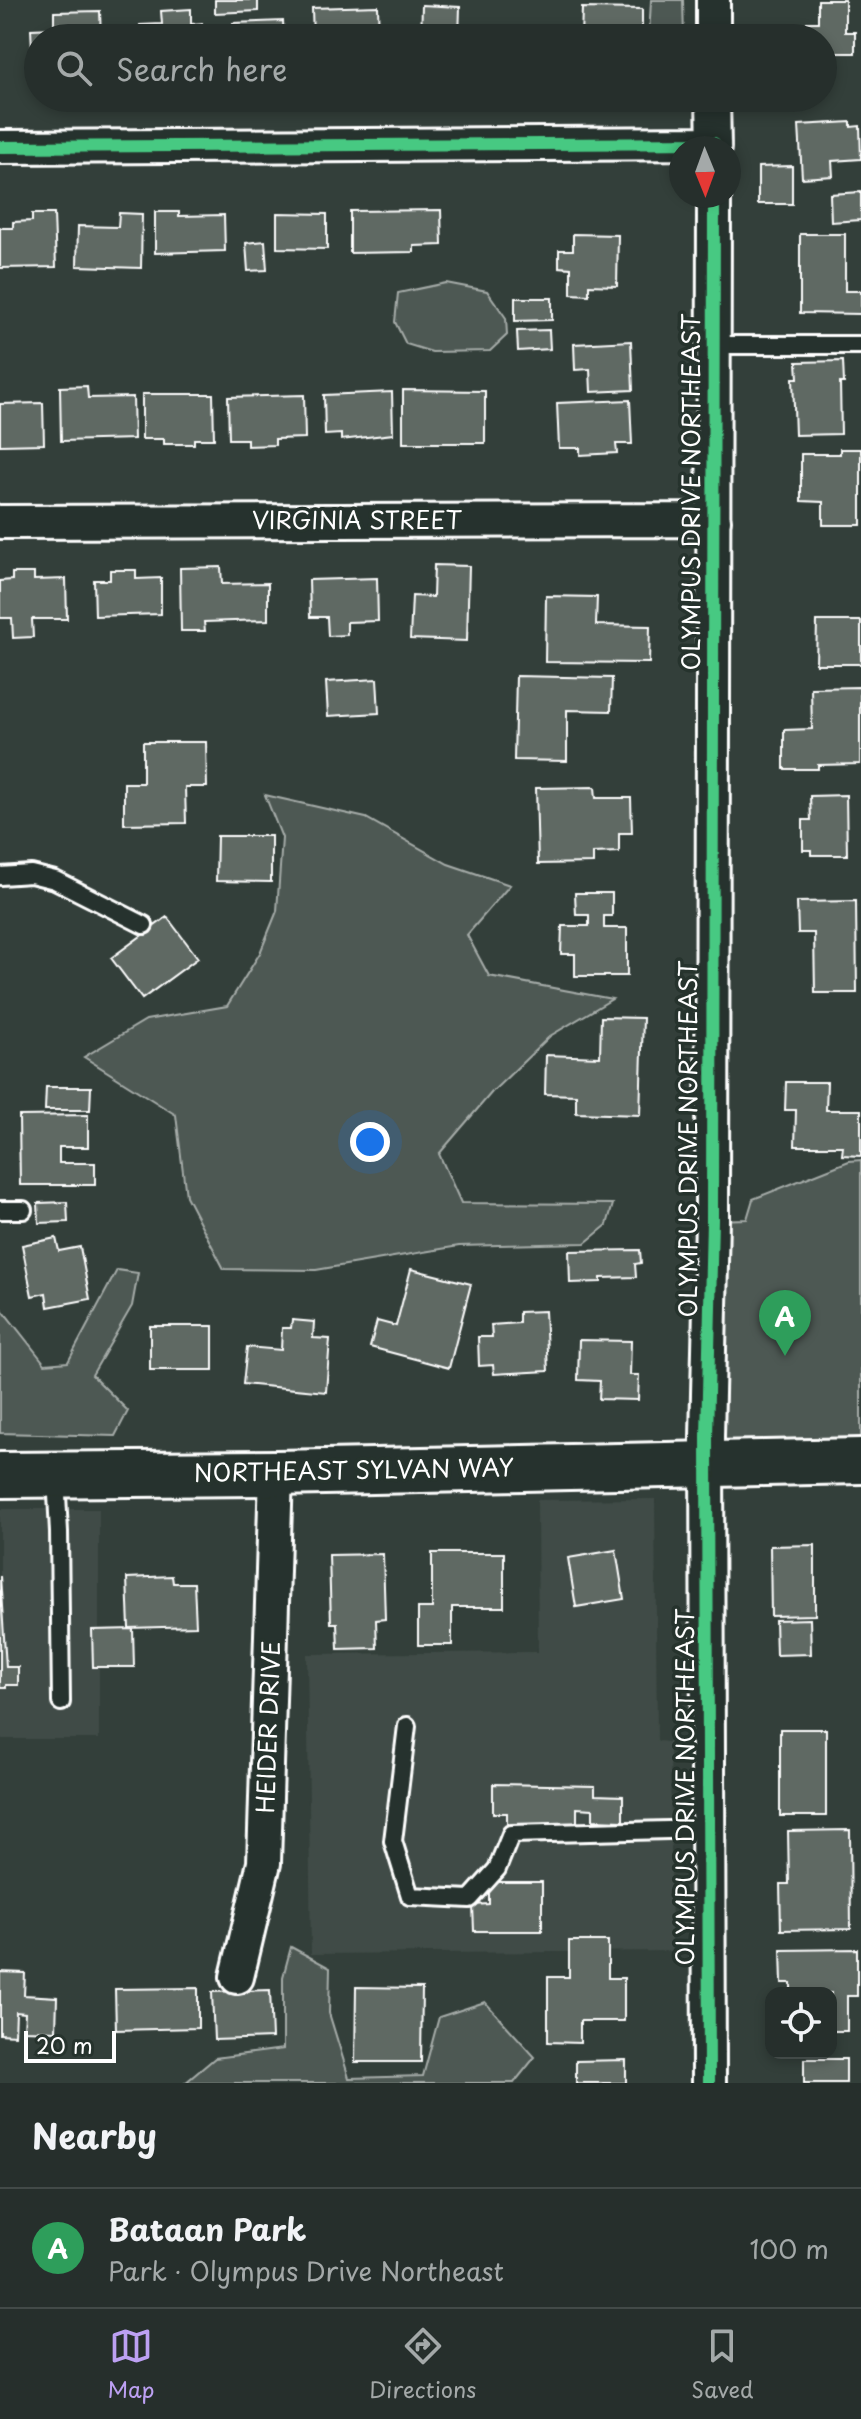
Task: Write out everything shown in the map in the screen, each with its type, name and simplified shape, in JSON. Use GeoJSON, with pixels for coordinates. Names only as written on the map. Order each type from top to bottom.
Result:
{"type":"FeatureCollection","features":[{"type":"Feature","properties":{"kind":"main road","name":"NORTHEAST SYLVAN WAY"},"geometry":{"type":"LineString","coordinates":[[0,1475],[276,1473],[861,1461]]}},
{"type":"Feature","properties":{"kind":"street"},"geometry":{"type":"LineString","coordinates":[[713,0],[713,24]]}},
{"type":"Feature","properties":{"kind":"street"},"geometry":{"type":"LineString","coordinates":[[713,112],[714,136]]}},
{"type":"Feature","properties":{"kind":"street"},"geometry":{"type":"LineString","coordinates":[[0,147],[669,146]]}},
{"type":"Feature","properties":{"kind":"street","name":"OLYMPUS DRIVE NORTHEAST"},"geometry":{"type":"LineString","coordinates":[[709,2083],[708,1464],[714,208]]}},
{"type":"Feature","properties":{"kind":"street","name":"VIRGINIA STREET"},"geometry":{"type":"LineString","coordinates":[[0,522],[714,520]]}},
{"type":"Feature","properties":{"kind":"street","name":"HEIDER DRIVE"},"geometry":{"type":"LineString","coordinates":[[237,1977],[264,1863],[276,1473]]}},
{"type":"Feature","properties":{"kind":"lane"},"geometry":{"type":"LineString","coordinates":[[714,345],[861,345]]}},
{"type":"Feature","properties":{"kind":"lane"},"geometry":{"type":"LineString","coordinates":[[0,876],[31,874],[55,880],[144,925]]}},
{"type":"Feature","properties":{"kind":"lane"},"geometry":{"type":"LineString","coordinates":[[0,1210],[23,1210]]}},
{"type":"Feature","properties":{"kind":"lane"},"geometry":{"type":"LineString","coordinates":[[56,1475],[61,1702]]}},
{"type":"Feature","properties":{"kind":"lane"},"geometry":{"type":"LineString","coordinates":[[407,1726],[393,1841],[410,1896],[470,1899],[497,1869],[511,1834],[708,1829]]}},
{"type":"Feature","properties":{"kind":"shaded area"},"geometry":{"type":"Polygon","coordinates":[[[651,0],[683,0],[684,24],[650,24],[651,0]]]}},
{"type":"Feature","properties":{"kind":"shaded area"},"geometry":{"type":"Polygon","coordinates":[[[446,283],[487,291],[506,318],[507,335],[490,351],[432,352],[406,344],[395,322],[398,293],[446,283]]]}},
{"type":"Feature","properties":{"kind":"shaded area"},"geometry":{"type":"Polygon","coordinates":[[[265,795],[366,818],[448,864],[510,885],[467,935],[489,976],[612,999],[550,1036],[492,1092],[439,1154],[461,1203],[613,1204],[607,1225],[585,1243],[459,1246],[316,1270],[224,1269],[186,1196],[176,1115],[84,1057],[146,1020],[227,1006],[260,953],[277,911],[282,838],[265,795]]]}},
{"type":"Feature","properties":{"kind":"shaded area"},"geometry":{"type":"Polygon","coordinates":[[[861,1160],[861,1461],[708,1464],[712,1220],[747,1219],[753,1199],[849,1161],[861,1160]]]}},
{"type":"Feature","properties":{"kind":"shaded area"},"geometry":{"type":"Polygon","coordinates":[[[117,1270],[138,1273],[132,1306],[92,1375],[128,1411],[115,1436],[0,1433],[0,1307],[45,1364],[68,1362],[117,1270]]]}},
{"type":"Feature","properties":{"kind":"shaded area"},"geometry":{"type":"Polygon","coordinates":[[[655,1499],[657,1741],[670,1742],[672,1951],[311,1954],[307,1654],[538,1652],[537,1500],[655,1499]]]}},
{"type":"Feature","properties":{"kind":"shaded area"},"geometry":{"type":"Polygon","coordinates":[[[0,1509],[99,1509],[99,1739],[0,1739],[0,1509]]]}},
{"type":"Feature","properties":{"kind":"shaded area"},"geometry":{"type":"Polygon","coordinates":[[[291,1947],[330,1968],[329,2013],[349,2078],[423,2076],[439,2017],[485,2002],[535,2057],[514,2083],[185,2083],[215,2058],[283,2049],[283,1977],[291,1947]]]}},
{"type":"Feature","properties":{"kind":"building"},"geometry":{"type":"Polygon","coordinates":[[[215,0],[258,0],[258,11],[215,13],[215,0]]]}},
{"type":"Feature","properties":{"kind":"building"},"geometry":{"type":"Polygon","coordinates":[[[818,0],[845,0],[845,32],[855,32],[855,53],[837,53],[837,24],[807,24],[818,22],[818,0]]]}},
{"type":"Feature","properties":{"kind":"building"},"geometry":{"type":"Polygon","coordinates":[[[422,5],[460,7],[459,24],[421,24],[422,5]]]}},
{"type":"Feature","properties":{"kind":"building"},"geometry":{"type":"Polygon","coordinates":[[[378,6],[379,24],[313,24],[312,8],[378,6]]]}},
{"type":"Feature","properties":{"kind":"building"},"geometry":{"type":"Polygon","coordinates":[[[582,8],[642,9],[642,24],[581,24],[582,8]]]}},
{"type":"Feature","properties":{"kind":"building"},"geometry":{"type":"Polygon","coordinates":[[[191,9],[191,24],[162,24],[161,11],[191,9]]]}},
{"type":"Feature","properties":{"kind":"building"},"geometry":{"type":"Polygon","coordinates":[[[100,11],[100,24],[54,24],[54,12],[100,11]]]}},
{"type":"Feature","properties":{"kind":"building"},"geometry":{"type":"Polygon","coordinates":[[[283,21],[283,24],[233,24],[283,21]]]}},
{"type":"Feature","properties":{"kind":"building"},"geometry":{"type":"Polygon","coordinates":[[[851,122],[851,127],[860,126],[861,159],[832,161],[833,176],[802,178],[799,125],[851,122]]]}},
{"type":"Feature","properties":{"kind":"building"},"geometry":{"type":"Polygon","coordinates":[[[792,166],[792,204],[758,204],[758,167],[792,166]]]}},
{"type":"Feature","properties":{"kind":"building"},"geometry":{"type":"Polygon","coordinates":[[[861,192],[861,220],[831,222],[830,194],[861,192]]]}},
{"type":"Feature","properties":{"kind":"building"},"geometry":{"type":"Polygon","coordinates":[[[441,210],[442,245],[414,246],[414,252],[350,253],[350,211],[441,210]]]}},
{"type":"Feature","properties":{"kind":"building"},"geometry":{"type":"Polygon","coordinates":[[[155,212],[179,212],[179,216],[224,215],[225,251],[155,253],[155,212]]]}},
{"type":"Feature","properties":{"kind":"building"},"geometry":{"type":"Polygon","coordinates":[[[119,213],[142,214],[141,268],[77,266],[78,226],[118,227],[119,213]]]}},
{"type":"Feature","properties":{"kind":"building"},"geometry":{"type":"Polygon","coordinates":[[[277,213],[327,214],[327,249],[277,248],[277,213]]]}},
{"type":"Feature","properties":{"kind":"building"},"geometry":{"type":"Polygon","coordinates":[[[32,214],[54,214],[56,267],[0,268],[0,228],[13,228],[13,222],[32,221],[32,214]]]}},
{"type":"Feature","properties":{"kind":"building"},"geometry":{"type":"Polygon","coordinates":[[[573,234],[618,235],[617,286],[589,285],[589,295],[571,294],[571,268],[559,267],[559,250],[573,250],[573,234]]]}},
{"type":"Feature","properties":{"kind":"building"},"geometry":{"type":"Polygon","coordinates":[[[800,234],[845,234],[845,291],[861,291],[861,314],[800,313],[800,234]]]}},
{"type":"Feature","properties":{"kind":"building"},"geometry":{"type":"Polygon","coordinates":[[[265,241],[267,270],[248,271],[246,243],[265,241]]]}},
{"type":"Feature","properties":{"kind":"building"},"geometry":{"type":"Polygon","coordinates":[[[515,298],[552,298],[552,320],[515,321],[515,298]]]}},
{"type":"Feature","properties":{"kind":"building"},"geometry":{"type":"Polygon","coordinates":[[[549,330],[550,349],[518,351],[517,331],[549,330]]]}},
{"type":"Feature","properties":{"kind":"building"},"geometry":{"type":"Polygon","coordinates":[[[631,341],[633,390],[591,392],[590,369],[575,370],[574,344],[631,341]]]}},
{"type":"Feature","properties":{"kind":"building"},"geometry":{"type":"Polygon","coordinates":[[[843,361],[841,434],[795,435],[793,378],[798,378],[797,362],[843,361]]]}},
{"type":"Feature","properties":{"kind":"building"},"geometry":{"type":"Polygon","coordinates":[[[87,386],[88,398],[133,397],[134,439],[61,441],[60,387],[87,386]]]}},
{"type":"Feature","properties":{"kind":"building"},"geometry":{"type":"Polygon","coordinates":[[[403,390],[485,391],[485,443],[403,443],[403,390]]]}},
{"type":"Feature","properties":{"kind":"building"},"geometry":{"type":"Polygon","coordinates":[[[392,392],[393,434],[341,440],[341,434],[325,435],[324,395],[392,392]]]}},
{"type":"Feature","properties":{"kind":"building"},"geometry":{"type":"Polygon","coordinates":[[[142,394],[213,394],[214,439],[194,439],[194,444],[164,444],[164,439],[142,439],[142,394]]]}},
{"type":"Feature","properties":{"kind":"building"},"geometry":{"type":"Polygon","coordinates":[[[304,395],[305,438],[275,439],[275,445],[247,446],[247,439],[229,439],[228,397],[304,395]]]}},
{"type":"Feature","properties":{"kind":"building"},"geometry":{"type":"Polygon","coordinates":[[[630,400],[632,444],[616,444],[617,453],[580,455],[580,448],[559,448],[557,403],[630,400]]]}},
{"type":"Feature","properties":{"kind":"building"},"geometry":{"type":"Polygon","coordinates":[[[43,403],[44,444],[0,445],[0,404],[43,403]]]}},
{"type":"Feature","properties":{"kind":"building"},"geometry":{"type":"Polygon","coordinates":[[[840,449],[861,449],[861,525],[823,525],[823,502],[801,501],[801,454],[840,454],[840,449]]]}},
{"type":"Feature","properties":{"kind":"building"},"geometry":{"type":"Polygon","coordinates":[[[434,565],[469,566],[467,641],[410,639],[412,596],[433,597],[434,565]]]}},
{"type":"Feature","properties":{"kind":"building"},"geometry":{"type":"Polygon","coordinates":[[[221,567],[222,584],[268,583],[268,620],[204,622],[205,631],[181,631],[180,568],[221,567]]]}},
{"type":"Feature","properties":{"kind":"building"},"geometry":{"type":"Polygon","coordinates":[[[110,570],[136,570],[136,579],[161,578],[161,614],[95,616],[94,580],[110,580],[110,570]]]}},
{"type":"Feature","properties":{"kind":"building"},"geometry":{"type":"Polygon","coordinates":[[[12,573],[34,573],[34,580],[66,579],[67,619],[32,619],[33,637],[13,638],[12,618],[0,618],[0,581],[12,580],[12,573]]]}},
{"type":"Feature","properties":{"kind":"building"},"geometry":{"type":"Polygon","coordinates":[[[377,578],[378,621],[347,622],[347,635],[328,636],[327,617],[310,617],[309,580],[377,578]]]}},
{"type":"Feature","properties":{"kind":"building"},"geometry":{"type":"Polygon","coordinates":[[[546,596],[597,597],[596,625],[650,626],[649,663],[545,662],[546,596]]]}},
{"type":"Feature","properties":{"kind":"building"},"geometry":{"type":"Polygon","coordinates":[[[817,621],[861,621],[861,664],[816,664],[817,621]]]}},
{"type":"Feature","properties":{"kind":"building"},"geometry":{"type":"Polygon","coordinates":[[[516,676],[612,678],[611,711],[567,710],[567,761],[514,760],[516,676]]]}},
{"type":"Feature","properties":{"kind":"building"},"geometry":{"type":"Polygon","coordinates":[[[377,679],[379,713],[328,716],[326,682],[377,679]]]}},
{"type":"Feature","properties":{"kind":"building"},"geometry":{"type":"Polygon","coordinates":[[[860,687],[860,764],[784,769],[784,730],[812,729],[811,688],[860,687]]]}},
{"type":"Feature","properties":{"kind":"building"},"geometry":{"type":"Polygon","coordinates":[[[143,742],[206,742],[207,787],[185,787],[186,823],[124,824],[124,783],[143,783],[143,742]]]}},
{"type":"Feature","properties":{"kind":"building"},"geometry":{"type":"Polygon","coordinates":[[[595,787],[596,798],[631,798],[632,833],[619,833],[619,852],[593,853],[593,863],[538,864],[536,788],[595,787]]]}},
{"type":"Feature","properties":{"kind":"building"},"geometry":{"type":"Polygon","coordinates":[[[846,795],[847,855],[811,855],[811,850],[803,850],[803,820],[811,820],[810,796],[846,795]]]}},
{"type":"Feature","properties":{"kind":"building"},"geometry":{"type":"Polygon","coordinates":[[[217,836],[271,836],[271,882],[216,881],[217,836]]]}},
{"type":"Feature","properties":{"kind":"building"},"geometry":{"type":"Polygon","coordinates":[[[575,893],[612,893],[612,916],[604,916],[604,928],[627,928],[627,976],[575,976],[575,954],[561,954],[562,926],[589,926],[589,915],[576,915],[575,893]]]}},
{"type":"Feature","properties":{"kind":"building"},"geometry":{"type":"Polygon","coordinates":[[[856,901],[857,993],[815,993],[814,933],[798,933],[797,902],[856,901]]]}},
{"type":"Feature","properties":{"kind":"building"},"geometry":{"type":"Polygon","coordinates":[[[167,917],[198,958],[142,999],[111,958],[167,917]]]}},
{"type":"Feature","properties":{"kind":"building"},"geometry":{"type":"Polygon","coordinates":[[[601,1017],[643,1018],[640,1115],[576,1113],[576,1095],[545,1094],[546,1055],[600,1057],[601,1017]]]}},
{"type":"Feature","properties":{"kind":"building"},"geometry":{"type":"Polygon","coordinates":[[[786,1082],[827,1082],[826,1110],[861,1110],[861,1156],[842,1155],[843,1146],[795,1146],[796,1110],[785,1110],[786,1082]]]}},
{"type":"Feature","properties":{"kind":"building"},"geometry":{"type":"Polygon","coordinates":[[[46,1087],[91,1087],[90,1110],[45,1110],[46,1087]]]}},
{"type":"Feature","properties":{"kind":"building"},"geometry":{"type":"Polygon","coordinates":[[[88,1115],[88,1147],[59,1147],[59,1163],[95,1163],[95,1185],[20,1185],[19,1116],[88,1115]]]}},
{"type":"Feature","properties":{"kind":"building"},"geometry":{"type":"Polygon","coordinates":[[[67,1202],[68,1222],[39,1223],[38,1203],[67,1202]]]}},
{"type":"Feature","properties":{"kind":"building"},"geometry":{"type":"Polygon","coordinates":[[[56,1238],[59,1251],[80,1247],[90,1299],[48,1307],[46,1293],[32,1296],[22,1245],[56,1238]]]}},
{"type":"Feature","properties":{"kind":"building"},"geometry":{"type":"Polygon","coordinates":[[[640,1250],[641,1263],[635,1264],[636,1277],[570,1283],[569,1251],[640,1250]]]}},
{"type":"Feature","properties":{"kind":"building"},"geometry":{"type":"Polygon","coordinates":[[[411,1269],[471,1284],[449,1368],[370,1347],[377,1321],[396,1326],[411,1269]]]}},
{"type":"Feature","properties":{"kind":"building"},"geometry":{"type":"Polygon","coordinates":[[[545,1311],[548,1371],[494,1374],[493,1365],[479,1366],[478,1337],[492,1337],[491,1325],[519,1323],[519,1312],[545,1311]]]}},
{"type":"Feature","properties":{"kind":"building"},"geometry":{"type":"Polygon","coordinates":[[[292,1320],[314,1322],[313,1338],[330,1339],[326,1392],[243,1384],[247,1347],[281,1350],[282,1328],[291,1328],[292,1320]]]}},
{"type":"Feature","properties":{"kind":"building"},"geometry":{"type":"Polygon","coordinates":[[[150,1326],[213,1326],[213,1370],[150,1370],[150,1326]]]}},
{"type":"Feature","properties":{"kind":"building"},"geometry":{"type":"Polygon","coordinates":[[[579,1340],[631,1341],[630,1375],[639,1375],[638,1400],[599,1399],[600,1381],[578,1380],[579,1340]]]}},
{"type":"Feature","properties":{"kind":"building"},"geometry":{"type":"Polygon","coordinates":[[[815,1545],[815,1615],[771,1616],[770,1546],[815,1545]]]}},
{"type":"Feature","properties":{"kind":"building"},"geometry":{"type":"Polygon","coordinates":[[[616,1550],[624,1599],[576,1607],[568,1558],[616,1550]]]}},
{"type":"Feature","properties":{"kind":"building"},"geometry":{"type":"Polygon","coordinates":[[[432,1553],[504,1553],[504,1607],[452,1607],[452,1645],[418,1645],[418,1608],[432,1608],[432,1553]]]}},
{"type":"Feature","properties":{"kind":"building"},"geometry":{"type":"Polygon","coordinates":[[[383,1554],[385,1619],[376,1620],[377,1648],[338,1649],[337,1623],[331,1623],[329,1555],[383,1554]]]}},
{"type":"Feature","properties":{"kind":"building"},"geometry":{"type":"Polygon","coordinates":[[[0,1576],[6,1667],[18,1667],[18,1685],[6,1685],[6,1688],[0,1688],[0,1576]]]}},
{"type":"Feature","properties":{"kind":"building"},"geometry":{"type":"Polygon","coordinates":[[[172,1576],[173,1583],[194,1583],[196,1626],[129,1628],[127,1578],[172,1576]]]}},
{"type":"Feature","properties":{"kind":"building"},"geometry":{"type":"Polygon","coordinates":[[[810,1619],[811,1654],[776,1655],[775,1620],[810,1619]]]}},
{"type":"Feature","properties":{"kind":"building"},"geometry":{"type":"Polygon","coordinates":[[[133,1629],[134,1667],[93,1667],[92,1630],[133,1629]]]}},
{"type":"Feature","properties":{"kind":"building"},"geometry":{"type":"Polygon","coordinates":[[[780,1729],[826,1729],[826,1816],[780,1816],[780,1729]]]}},
{"type":"Feature","properties":{"kind":"building"},"geometry":{"type":"Polygon","coordinates":[[[493,1784],[595,1786],[595,1795],[623,1796],[623,1821],[593,1820],[593,1809],[577,1808],[577,1826],[507,1825],[507,1813],[493,1813],[493,1784]]]}},
{"type":"Feature","properties":{"kind":"building"},"geometry":{"type":"Polygon","coordinates":[[[850,1830],[851,1929],[781,1930],[780,1884],[789,1884],[788,1831],[850,1830]]]}},
{"type":"Feature","properties":{"kind":"building"},"geometry":{"type":"Polygon","coordinates":[[[489,1882],[542,1882],[542,1931],[474,1931],[473,1905],[489,1904],[489,1882]]]}},
{"type":"Feature","properties":{"kind":"building"},"geometry":{"type":"Polygon","coordinates":[[[569,1941],[608,1941],[608,1978],[624,1978],[624,2021],[580,2021],[580,2043],[548,2042],[548,1977],[569,1977],[569,1941]]]}},
{"type":"Feature","properties":{"kind":"building"},"geometry":{"type":"Polygon","coordinates":[[[857,1949],[857,1996],[847,1996],[847,2031],[837,2031],[837,1987],[791,1987],[791,1983],[782,1983],[781,1950],[857,1949]]]}},
{"type":"Feature","properties":{"kind":"building"},"geometry":{"type":"Polygon","coordinates":[[[0,1972],[25,1973],[24,1995],[57,1997],[56,2031],[24,2030],[25,2013],[16,2012],[15,2035],[0,2034],[0,1972]]]}},
{"type":"Feature","properties":{"kind":"building"},"geometry":{"type":"Polygon","coordinates":[[[356,1987],[422,1988],[421,2062],[355,2062],[356,1987]]]}},
{"type":"Feature","properties":{"kind":"building"},"geometry":{"type":"Polygon","coordinates":[[[198,1988],[198,2028],[116,2030],[115,1989],[198,1988]]]}},
{"type":"Feature","properties":{"kind":"building"},"geometry":{"type":"Polygon","coordinates":[[[270,1990],[272,2038],[214,2040],[212,1992],[270,1990]]]}},
{"type":"Feature","properties":{"kind":"building"},"geometry":{"type":"Polygon","coordinates":[[[804,2059],[846,2059],[846,2083],[804,2083],[804,2059]]]}},
{"type":"Feature","properties":{"kind":"building"},"geometry":{"type":"Polygon","coordinates":[[[626,2060],[626,2083],[576,2083],[576,2061],[626,2060]]]}},
{"type":"Feature","properties":{"kind":"cycle path"},"geometry":{"type":"LineString","coordinates":[[0,147],[669,143]]}},
{"type":"Feature","properties":{"kind":"cycle path"},"geometry":{"type":"LineString","coordinates":[[709,2083],[707,1437],[712,1220],[714,208]]}},
{"type":"Feature","properties":{"kind":"place","name":"Bataan Park"},"geometry":{"type":"Point","coordinates":[785,1356]}}]}
